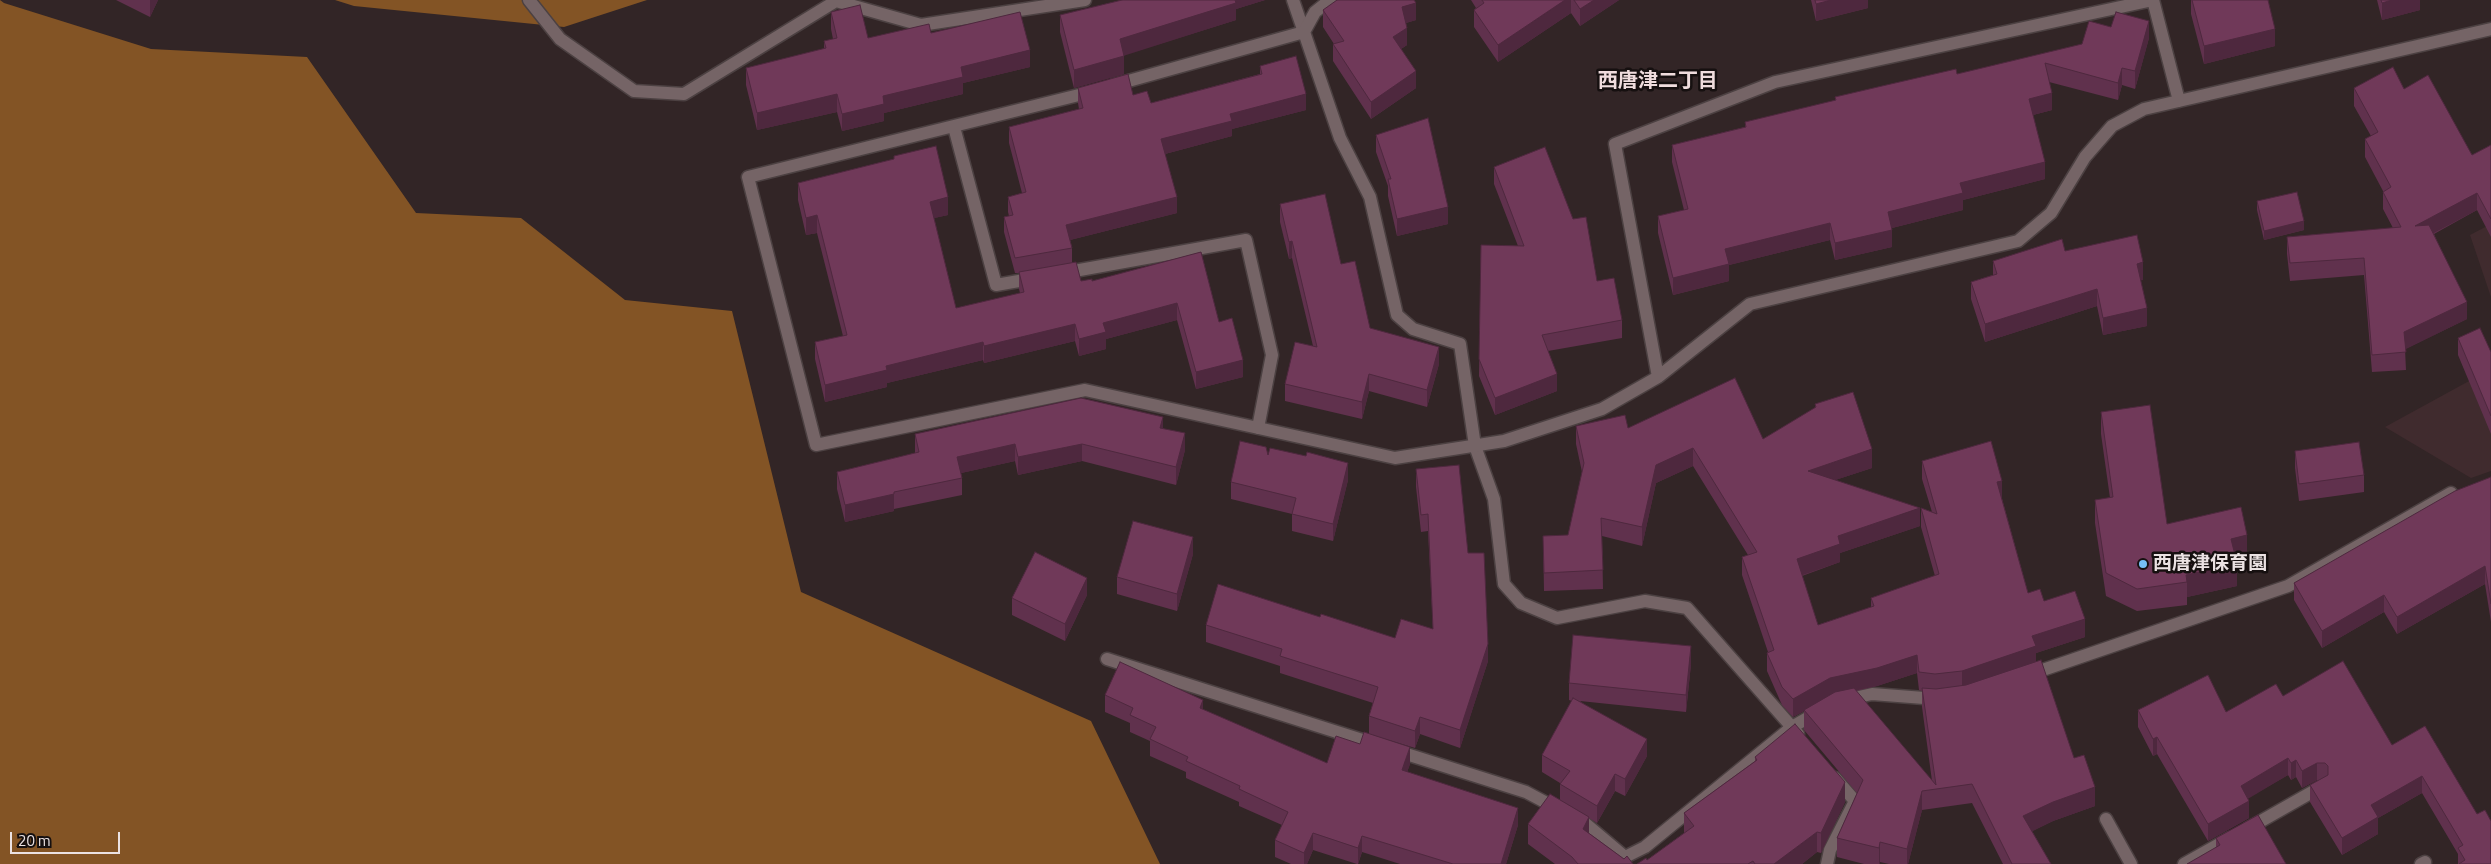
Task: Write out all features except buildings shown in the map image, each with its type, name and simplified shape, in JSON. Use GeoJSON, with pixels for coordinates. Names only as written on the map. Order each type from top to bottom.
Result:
{"type":"FeatureCollection","features":[{"type":"Feature","properties":{"kind":"street"},"geometry":{"type":"LineString","coordinates":[[529,0],[560,39],[634,91],[684,94],[836,1],[921,25],[1085,0]]}},
{"type":"Feature","properties":{"kind":"street"},"geometry":{"type":"LineString","coordinates":[[1293,0],[1340,138],[1370,197],[1397,315],[1413,329],[1460,344],[1475,446],[1494,499],[1504,584],[1521,603],[1557,618],[1645,601],[1687,608],[1804,742]]}},
{"type":"Feature","properties":{"kind":"street"},"geometry":{"type":"LineString","coordinates":[[1330,0],[1315,12],[1304,32],[1074,96],[748,177],[816,446],[1085,390],[1395,458],[1504,441],[1602,409],[1658,377],[1750,304],[2018,241],[2051,213],[2085,157],[2112,126],[2144,109],[2491,29]]}},
{"type":"Feature","properties":{"kind":"street"},"geometry":{"type":"LineString","coordinates":[[1658,377],[1615,144],[1775,82],[2153,0],[2179,100]]}},
{"type":"Feature","properties":{"kind":"street"},"geometry":{"type":"LineString","coordinates":[[954,127],[996,286],[1246,240],[1272,355],[1258,428]]}},
{"type":"Feature","properties":{"kind":"street"},"geometry":{"type":"LineString","coordinates":[[2020,678],[2288,586],[2461,489]]}},
{"type":"Feature","properties":{"kind":"street"},"geometry":{"type":"LineString","coordinates":[[1107,659],[1526,792],[1586,824],[1625,857],[1645,847],[1792,727],[1832,704],[1872,694],[1935,700],[1955,698]]}},
{"type":"Feature","properties":{"kind":"street"},"geometry":{"type":"LineString","coordinates":[[1827,864],[1830,850],[1855,801],[1830,772]]}},
{"type":"Feature","properties":{"kind":"street"},"geometry":{"type":"LineString","coordinates":[[2184,864],[2322,787]]}},
{"type":"Feature","properties":{"kind":"street"},"geometry":{"type":"LineString","coordinates":[[2106,819],[2131,864]]}},
{"type":"Feature","properties":{"kind":"street"},"geometry":{"type":"LineString","coordinates":[[1645,847],[1653,858]]}},
{"type":"Feature","properties":{"kind":"shaded area"},"geometry":{"type":"Polygon","coordinates":[[[0,0],[4,3],[151,49],[307,57],[416,213],[521,218],[625,300],[732,311],[801,592],[1091,721],[1160,864],[0,864],[0,0]]]}},
{"type":"Feature","properties":{"kind":"shaded area"},"geometry":{"type":"Polygon","coordinates":[[[335,0],[647,0],[564,27],[354,6],[335,0]]]}},
{"type":"Feature","properties":{"kind":"shaded area"},"geometry":{"type":"Polygon","coordinates":[[[2491,224],[2491,297],[2470,235],[2491,224]]]}},
{"type":"Feature","properties":{"kind":"shaded area"},"geometry":{"type":"Polygon","coordinates":[[[2491,369],[2491,471],[2471,478],[2385,427],[2491,369]]]}},
{"type":"Feature","properties":{"kind":"place","name":"西唐津保育園"},"geometry":{"type":"Point","coordinates":[2143,564]}},
{"type":"Feature","properties":{"kind":"district","name":"西唐津二丁目"},"geometry":{"type":"Point","coordinates":[1658,82]}}]}
